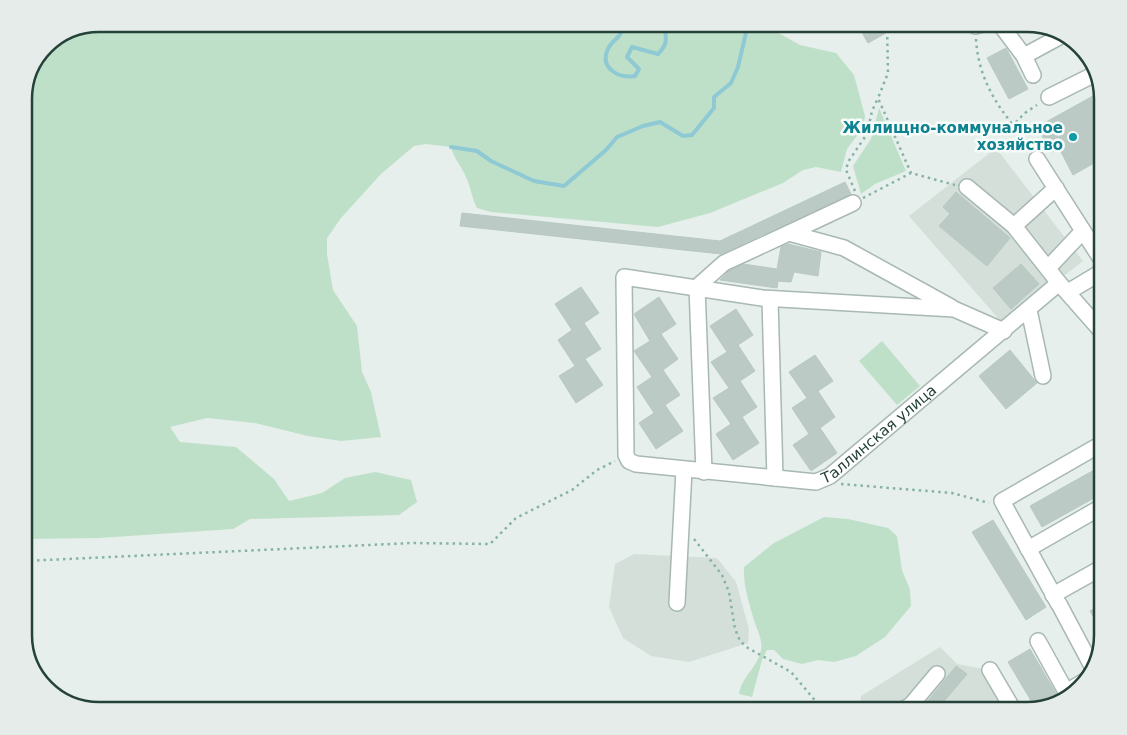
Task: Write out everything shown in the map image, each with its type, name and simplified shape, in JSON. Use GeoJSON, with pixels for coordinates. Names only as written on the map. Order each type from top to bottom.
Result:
{"type":"FeatureCollection","features":[{"type":"Feature","properties":{"kind":"street"},"geometry":{"type":"LineString","coordinates":[[1006,32],[1024,56],[1033,75]]}},
{"type":"Feature","properties":{"kind":"street"},"geometry":{"type":"LineString","coordinates":[[1024,56],[1054,39]]}},
{"type":"Feature","properties":{"kind":"street"},"geometry":{"type":"LineString","coordinates":[[1049,97],[1090,76]]}},
{"type":"Feature","properties":{"kind":"street"},"geometry":{"type":"LineString","coordinates":[[1037,159],[1094,248]]}},
{"type":"Feature","properties":{"kind":"street"},"geometry":{"type":"LineString","coordinates":[[967,187],[1014,226],[1094,323]]}},
{"type":"Feature","properties":{"kind":"street"},"geometry":{"type":"LineString","coordinates":[[1014,226],[1056,188]]}},
{"type":"Feature","properties":{"kind":"street"},"geometry":{"type":"LineString","coordinates":[[697,287],[724,263],[853,203]]}},
{"type":"Feature","properties":{"kind":"street"},"geometry":{"type":"LineString","coordinates":[[1049,267],[1083,231]]}},
{"type":"Feature","properties":{"kind":"street"},"geometry":{"type":"LineString","coordinates":[[789,233],[844,248],[954,309],[1004,331]]}},
{"type":"Feature","properties":{"kind":"street","name":"Таллинская улица"},"geometry":{"type":"LineString","coordinates":[[626,455],[629,461],[636,464],[816,482],[830,476],[1029,310],[1064,288],[1094,275]]}},
{"type":"Feature","properties":{"kind":"street"},"geometry":{"type":"LineString","coordinates":[[626,455],[624,277],[770,299],[954,309]]}},
{"type":"Feature","properties":{"kind":"street"},"geometry":{"type":"LineString","coordinates":[[697,287],[704,472]]}},
{"type":"Feature","properties":{"kind":"street"},"geometry":{"type":"LineString","coordinates":[[770,299],[775,478]]}},
{"type":"Feature","properties":{"kind":"street"},"geometry":{"type":"LineString","coordinates":[[1029,310],[1043,376]]}},
{"type":"Feature","properties":{"kind":"street"},"geometry":{"type":"LineString","coordinates":[[1089,661],[1002,501],[1094,448]]}},
{"type":"Feature","properties":{"kind":"street"},"geometry":{"type":"LineString","coordinates":[[677,603],[684,470]]}},
{"type":"Feature","properties":{"kind":"street"},"geometry":{"type":"LineString","coordinates":[[1028,549],[1094,511]]}},
{"type":"Feature","properties":{"kind":"street"},"geometry":{"type":"LineString","coordinates":[[1057,600],[1094,573]]}},
{"type":"Feature","properties":{"kind":"street"},"geometry":{"type":"LineString","coordinates":[[1038,641],[1066,690]]}},
{"type":"Feature","properties":{"kind":"street"},"geometry":{"type":"LineString","coordinates":[[990,670],[1009,702]]}},
{"type":"Feature","properties":{"kind":"street"},"geometry":{"type":"LineString","coordinates":[[913,702],[937,674]]}},
{"type":"Feature","properties":{"kind":"path"},"geometry":{"type":"LineString","coordinates":[[853,203],[855,189],[846,170],[853,152],[867,134],[872,111],[888,73],[887,32]]}},
{"type":"Feature","properties":{"kind":"path"},"geometry":{"type":"LineString","coordinates":[[977,32],[976,51],[984,81],[997,105],[1014,125],[1037,159]]}},
{"type":"Feature","properties":{"kind":"path"},"geometry":{"type":"LineString","coordinates":[[1014,125],[1025,113],[1049,97]]}},
{"type":"Feature","properties":{"kind":"path"},"geometry":{"type":"LineString","coordinates":[[878,98],[911,173]]}},
{"type":"Feature","properties":{"kind":"path"},"geometry":{"type":"LineString","coordinates":[[853,203],[911,173],[943,184],[967,187]]}},
{"type":"Feature","properties":{"kind":"path"},"geometry":{"type":"LineString","coordinates":[[33,561],[437,542],[490,544],[516,518],[572,490],[596,470],[626,455]]}},
{"type":"Feature","properties":{"kind":"path"},"geometry":{"type":"LineString","coordinates":[[816,482],[952,492],[986,504],[1002,501]]}},
{"type":"Feature","properties":{"kind":"path"},"geometry":{"type":"LineString","coordinates":[[681,521],[722,575],[729,592],[737,635],[748,648],[791,672],[816,702]]}},
{"type":"Feature","properties":{"kind":"shaded area"},"geometry":{"type":"Polygon","coordinates":[[[996,148],[1083,261],[1003,324],[909,216],[996,148]]]}},
{"type":"Feature","properties":{"kind":"shaded area"},"geometry":{"type":"Polygon","coordinates":[[[634,554],[717,558],[736,582],[749,629],[748,643],[689,662],[651,656],[623,638],[609,607],[615,564],[634,554]]]}},
{"type":"Feature","properties":{"kind":"shaded area"},"geometry":{"type":"Polygon","coordinates":[[[940,647],[957,664],[990,670],[1009,702],[860,702],[861,696],[940,647]]]}},
{"type":"Feature","properties":{"kind":"green space"},"geometry":{"type":"Polygon","coordinates":[[[100,32],[777,32],[800,45],[836,53],[854,75],[865,116],[863,128],[847,149],[841,172],[816,167],[803,170],[783,183],[710,213],[658,227],[491,212],[477,208],[466,177],[451,147],[426,144],[414,146],[381,174],[341,218],[327,238],[327,254],[333,290],[357,326],[362,372],[371,392],[381,437],[341,441],[308,436],[255,423],[207,418],[170,427],[180,442],[236,447],[274,479],[289,501],[322,493],[345,478],[375,472],[411,480],[417,502],[399,515],[250,519],[233,529],[99,538],[33,539],[33,95],[39,70],[55,49],[66,41],[78,36],[100,32]]]}},
{"type":"Feature","properties":{"kind":"green space"},"geometry":{"type":"Polygon","coordinates":[[[879,108],[906,171],[875,184],[861,194],[853,166],[871,139],[879,108]]]}},
{"type":"Feature","properties":{"kind":"green space"},"geometry":{"type":"Polygon","coordinates":[[[882,341],[920,386],[897,405],[859,361],[882,341]]]}},
{"type":"Feature","properties":{"kind":"green space"},"geometry":{"type":"Polygon","coordinates":[[[824,517],[848,519],[888,528],[897,536],[902,570],[910,590],[911,606],[885,637],[856,656],[834,662],[818,660],[802,664],[783,659],[774,650],[767,650],[762,660],[752,697],[739,694],[743,682],[757,662],[761,650],[760,639],[744,580],[744,567],[774,543],[824,517]]]}},
{"type":"Feature","properties":{"kind":"building"},"geometry":{"type":"Polygon","coordinates":[[[862,32],[885,32],[886,33],[868,43],[862,32]]]}},
{"type":"Feature","properties":{"kind":"building"},"geometry":{"type":"Polygon","coordinates":[[[1006,48],[1028,89],[1009,99],[987,58],[1006,48]]]}},
{"type":"Feature","properties":{"kind":"building","name":"Жилищно-коммунальное хозяйство"},"geometry":{"type":"Polygon","coordinates":[[[1094,95],[1094,163],[1073,175],[1059,148],[1051,152],[1037,127],[1094,95]]]}},
{"type":"Feature","properties":{"kind":"building"},"geometry":{"type":"Polygon","coordinates":[[[845,182],[851,194],[721,254],[460,226],[462,213],[720,241],[845,182]]]}},
{"type":"Feature","properties":{"kind":"building"},"geometry":{"type":"Polygon","coordinates":[[[956,192],[1010,238],[987,266],[939,226],[950,214],[943,207],[956,192]]]}},
{"type":"Feature","properties":{"kind":"building"},"geometry":{"type":"Polygon","coordinates":[[[788,244],[821,252],[818,276],[794,272],[791,282],[778,281],[777,288],[720,280],[729,271],[743,264],[777,269],[781,247],[788,244]]]}},
{"type":"Feature","properties":{"kind":"building"},"geometry":{"type":"Polygon","coordinates":[[[1021,264],[1039,284],[1011,309],[993,288],[1021,264]]]}},
{"type":"Feature","properties":{"kind":"building"},"geometry":{"type":"Polygon","coordinates":[[[581,287],[599,313],[584,323],[601,349],[585,359],[603,385],[576,403],[559,376],[575,366],[558,340],[572,330],[555,304],[581,287]]]}},
{"type":"Feature","properties":{"kind":"building"},"geometry":{"type":"Polygon","coordinates":[[[659,297],[676,324],[661,334],[678,359],[663,370],[680,395],[665,405],[683,431],[656,449],[639,423],[654,413],[637,387],[652,377],[634,351],[650,341],[634,314],[659,297]]]}},
{"type":"Feature","properties":{"kind":"building"},"geometry":{"type":"Polygon","coordinates":[[[736,309],[753,335],[738,345],[755,371],[740,381],[757,407],[742,417],[759,443],[733,460],[716,434],[731,424],[713,398],[729,388],[711,362],[727,352],[710,326],[736,309]]]}},
{"type":"Feature","properties":{"kind":"building"},"geometry":{"type":"Polygon","coordinates":[[[1010,350],[1037,383],[1006,409],[979,376],[1010,350]]]}},
{"type":"Feature","properties":{"kind":"building"},"geometry":{"type":"Polygon","coordinates":[[[815,355],[833,381],[818,391],[835,417],[820,428],[837,453],[811,471],[793,445],[809,434],[792,408],[807,398],[789,372],[815,355]]]}},
{"type":"Feature","properties":{"kind":"building"},"geometry":{"type":"Polygon","coordinates":[[[1094,470],[1094,498],[1042,527],[1030,506],[1094,470]]]}},
{"type":"Feature","properties":{"kind":"building"},"geometry":{"type":"Polygon","coordinates":[[[993,520],[1046,607],[1026,620],[972,532],[993,520]]]}},
{"type":"Feature","properties":{"kind":"building"},"geometry":{"type":"Polygon","coordinates":[[[1094,609],[1094,618],[1090,611],[1094,609]]]}},
{"type":"Feature","properties":{"kind":"building"},"geometry":{"type":"Polygon","coordinates":[[[1030,649],[1057,695],[1032,702],[1008,662],[1030,649]]]}},
{"type":"Feature","properties":{"kind":"building"},"geometry":{"type":"Polygon","coordinates":[[[956,666],[967,674],[944,702],[927,702],[956,666]]]}},
{"type":"Feature","properties":{"kind":"waterway"},"geometry":{"type":"LineString","coordinates":[[620,32],[608,49],[606,62],[612,71],[623,76],[635,76],[639,69],[627,57],[632,47],[658,54],[665,43],[665,32]]}},
{"type":"Feature","properties":{"kind":"waterway"},"geometry":{"type":"LineString","coordinates":[[451,147],[477,151],[491,161],[534,181],[564,186],[606,150],[617,137],[643,126],[660,122],[683,136],[692,135],[714,108],[714,97],[731,83],[738,67],[746,32]]}},
{"type":"Feature","properties":{"kind":"place","name":"Жилищно-коммунальное хозяйство"},"geometry":{"type":"Point","coordinates":[1073,137]}}]}
